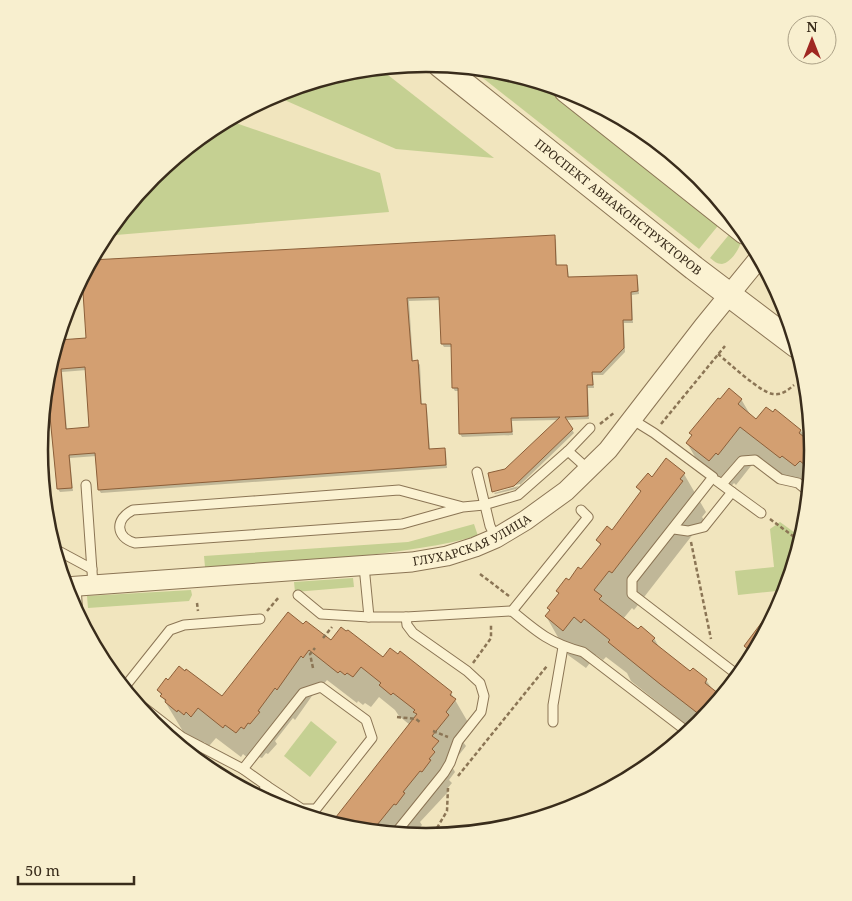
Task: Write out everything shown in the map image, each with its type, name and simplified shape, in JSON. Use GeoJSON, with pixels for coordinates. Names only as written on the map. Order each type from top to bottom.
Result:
{"type":"FeatureCollection","features":[{"type":"Feature","properties":{"kind":"street","name":"ПРОСПЕКТ АВИАКОНСТРУКТОРОВ"},"geometry":{"type":"LineString","coordinates":[[450,73],[686,262],[787,338]]}},
{"type":"Feature","properties":{"kind":"street"},"geometry":{"type":"LineString","coordinates":[[592,110],[720,212]]}},
{"type":"Feature","properties":{"kind":"street","name":"ГЛУХАРСКАЯ УЛИЦА"},"geometry":{"type":"LineString","coordinates":[[81,582],[412,562],[447,556],[496,538],[526,520],[566,491],[589,471],[608,450],[626,414],[755,264]]}},
{"type":"Feature","properties":{"kind":"lane"},"geometry":{"type":"LineString","coordinates":[[626,414],[761,513]]}},
{"type":"Feature","properties":{"kind":"lane"},"geometry":{"type":"LineString","coordinates":[[463,507],[399,490],[133,510],[124,514],[120,521],[120,532],[126,540],[135,543],[402,524],[463,507],[484,505],[518,495],[568,451],[590,428]]}},
{"type":"Feature","properties":{"kind":"lane"},"geometry":{"type":"LineString","coordinates":[[568,451],[589,471]]}},
{"type":"Feature","properties":{"kind":"lane"},"geometry":{"type":"LineString","coordinates":[[722,484],[742,461],[755,460],[780,479],[798,483],[803,487]]}},
{"type":"Feature","properties":{"kind":"lane"},"geometry":{"type":"LineString","coordinates":[[476,472],[490,526],[496,538]]}},
{"type":"Feature","properties":{"kind":"lane"},"geometry":{"type":"LineString","coordinates":[[713,477],[632,580],[632,594],[733,671]]}},
{"type":"Feature","properties":{"kind":"lane"},"geometry":{"type":"LineString","coordinates":[[79,602],[86,485]]}},
{"type":"Feature","properties":{"kind":"lane"},"geometry":{"type":"LineString","coordinates":[[674,529],[688,531],[704,527],[732,492]]}},
{"type":"Feature","properties":{"kind":"lane"},"geometry":{"type":"LineString","coordinates":[[298,595],[321,614],[406,617],[512,611],[588,517],[581,510]]}},
{"type":"Feature","properties":{"kind":"lane"},"geometry":{"type":"LineString","coordinates":[[65,562],[81,582]]}},
{"type":"Feature","properties":{"kind":"lane"},"geometry":{"type":"LineString","coordinates":[[364,566],[369,617]]}},
{"type":"Feature","properties":{"kind":"lane"},"geometry":{"type":"LineString","coordinates":[[512,611],[543,637],[563,647],[583,652],[683,728]]}},
{"type":"Feature","properties":{"kind":"lane"},"geometry":{"type":"LineString","coordinates":[[400,828],[444,773],[458,741],[480,712],[484,696],[480,683],[467,671],[413,633],[407,625],[406,617]]}},
{"type":"Feature","properties":{"kind":"lane"},"geometry":{"type":"LineString","coordinates":[[128,683],[170,630],[184,625],[260,619]]}},
{"type":"Feature","properties":{"kind":"lane"},"geometry":{"type":"LineString","coordinates":[[553,722],[563,647]]}},
{"type":"Feature","properties":{"kind":"lane"},"geometry":{"type":"LineString","coordinates":[[243,769],[303,693],[321,687],[366,720],[372,738],[316,809],[304,809]]}},
{"type":"Feature","properties":{"kind":"lane"},"geometry":{"type":"LineString","coordinates":[[161,720],[182,737],[243,769],[299,807]]}},
{"type":"Feature","properties":{"kind":"lane"},"geometry":{"type":"LineString","coordinates":[[263,792],[267,786]]}},
{"type":"Feature","properties":{"kind":"path"},"geometry":{"type":"LineString","coordinates":[[654,433],[725,346]]}},
{"type":"Feature","properties":{"kind":"path"},"geometry":{"type":"LineString","coordinates":[[718,354],[762,390],[771,394],[783,394],[794,385]]}},
{"type":"Feature","properties":{"kind":"path"},"geometry":{"type":"LineString","coordinates":[[590,428],[626,414]]}},
{"type":"Feature","properties":{"kind":"path"},"geometry":{"type":"LineString","coordinates":[[761,513],[794,537]]}},
{"type":"Feature","properties":{"kind":"path"},"geometry":{"type":"LineString","coordinates":[[688,531],[715,658]]}},
{"type":"Feature","properties":{"kind":"path"},"geometry":{"type":"LineString","coordinates":[[480,574],[519,604]]}},
{"type":"Feature","properties":{"kind":"path"},"geometry":{"type":"LineString","coordinates":[[260,619],[279,597]]}},
{"type":"Feature","properties":{"kind":"path"},"geometry":{"type":"LineString","coordinates":[[467,671],[491,638],[491,612]]}},
{"type":"Feature","properties":{"kind":"path"},"geometry":{"type":"LineString","coordinates":[[437,829],[447,811],[447,789],[563,647]]}},
{"type":"Feature","properties":{"kind":"path"},"geometry":{"type":"LineString","coordinates":[[313,668],[310,654],[315,648]]}},
{"type":"Feature","properties":{"kind":"path"},"geometry":{"type":"LineString","coordinates":[[397,717],[416,719],[420,722]]}},
{"type":"Feature","properties":{"kind":"green space"},"geometry":{"type":"Polygon","coordinates":[[[387,74],[494,158],[396,149],[284,100],[304,92],[352,79],[387,74]]]}},
{"type":"Feature","properties":{"kind":"green space"},"geometry":{"type":"Polygon","coordinates":[[[480,76],[524,85],[562,98],[721,222],[699,249],[480,76]]]}},
{"type":"Feature","properties":{"kind":"green space"},"geometry":{"type":"Polygon","coordinates":[[[237,123],[380,173],[389,212],[115,235],[141,201],[176,166],[196,150],[237,123]]]}},
{"type":"Feature","properties":{"kind":"green space"},"geometry":{"type":"Polygon","coordinates":[[[732,231],[741,241],[739,248],[728,261],[722,264],[717,263],[710,258],[732,231]]]}},
{"type":"Feature","properties":{"kind":"green space"},"geometry":{"type":"Polygon","coordinates":[[[780,522],[795,533],[777,592],[738,595],[735,571],[774,567],[770,529],[780,522]]]}},
{"type":"Feature","properties":{"kind":"green space"},"geometry":{"type":"Polygon","coordinates":[[[474,524],[478,536],[411,550],[205,567],[204,556],[408,542],[474,524]]]}},
{"type":"Feature","properties":{"kind":"green space"},"geometry":{"type":"Polygon","coordinates":[[[353,578],[354,587],[295,592],[294,582],[353,578]]]}},
{"type":"Feature","properties":{"kind":"green space"},"geometry":{"type":"Polygon","coordinates":[[[191,590],[192,595],[189,601],[88,608],[87,596],[191,590]]]}},
{"type":"Feature","properties":{"kind":"green space"},"geometry":{"type":"Polygon","coordinates":[[[311,721],[337,742],[310,777],[284,756],[311,721]]]}},
{"type":"Feature","properties":{"kind":"building"},"geometry":{"type":"Polygon","coordinates":[[[555,235],[556,265],[567,265],[568,277],[637,275],[638,291],[631,292],[632,320],[623,320],[624,348],[601,372],[592,372],[593,385],[587,385],[588,416],[565,417],[573,429],[514,486],[492,492],[488,473],[505,469],[560,417],[511,418],[512,432],[459,434],[458,388],[452,388],[451,344],[441,344],[439,297],[407,298],[412,361],[418,360],[421,404],[426,404],[429,449],[445,448],[446,465],[98,490],[95,453],[69,455],[72,488],[57,489],[50,413],[55,377],[64,340],[86,338],[83,291],[99,260],[555,235]],[[85,367],[61,369],[66,429],[89,427],[85,367]]]}},
{"type":"Feature","properties":{"kind":"building"},"geometry":{"type":"Polygon","coordinates":[[[729,388],[742,399],[738,404],[756,419],[766,407],[773,412],[775,409],[801,430],[799,433],[804,437],[804,464],[800,461],[795,466],[782,456],[780,458],[740,427],[718,455],[716,453],[709,461],[686,443],[692,435],[689,433],[718,398],[720,399],[729,388]]]}},
{"type":"Feature","properties":{"kind":"building"},"geometry":{"type":"Polygon","coordinates":[[[666,458],[685,473],[680,479],[683,481],[612,573],[609,571],[594,590],[602,596],[599,599],[638,629],[641,626],[655,638],[652,641],[690,671],[693,668],[707,679],[705,683],[717,692],[698,714],[608,642],[610,640],[584,619],[581,623],[574,617],[563,631],[545,616],[550,610],[547,608],[559,593],[556,591],[566,578],[569,580],[578,567],[581,569],[601,544],[596,540],[607,526],[612,530],[641,491],[636,487],[648,473],[652,477],[666,458]]]}},
{"type":"Feature","properties":{"kind":"building"},"geometry":{"type":"Polygon","coordinates":[[[288,612],[303,624],[306,621],[331,640],[341,627],[346,631],[348,630],[383,657],[390,648],[398,654],[400,651],[452,692],[450,695],[456,699],[446,712],[449,715],[432,736],[439,741],[432,749],[435,752],[429,759],[431,760],[403,792],[405,793],[377,825],[378,826],[335,818],[417,714],[413,712],[415,710],[393,693],[391,695],[379,685],[381,683],[361,667],[353,677],[347,673],[345,675],[340,671],[338,673],[309,650],[303,658],[301,656],[277,690],[275,688],[250,724],[248,723],[244,729],[241,727],[236,733],[225,725],[223,728],[198,708],[191,717],[186,712],[184,715],[178,710],[177,712],[165,702],[166,700],[160,696],[162,694],[157,690],[179,666],[185,671],[186,669],[222,696],[288,612]]]}},
{"type":"Feature","properties":{"kind":"building"},"geometry":{"type":"Polygon","coordinates":[[[765,618],[748,649],[744,646],[765,618]]]}}]}
